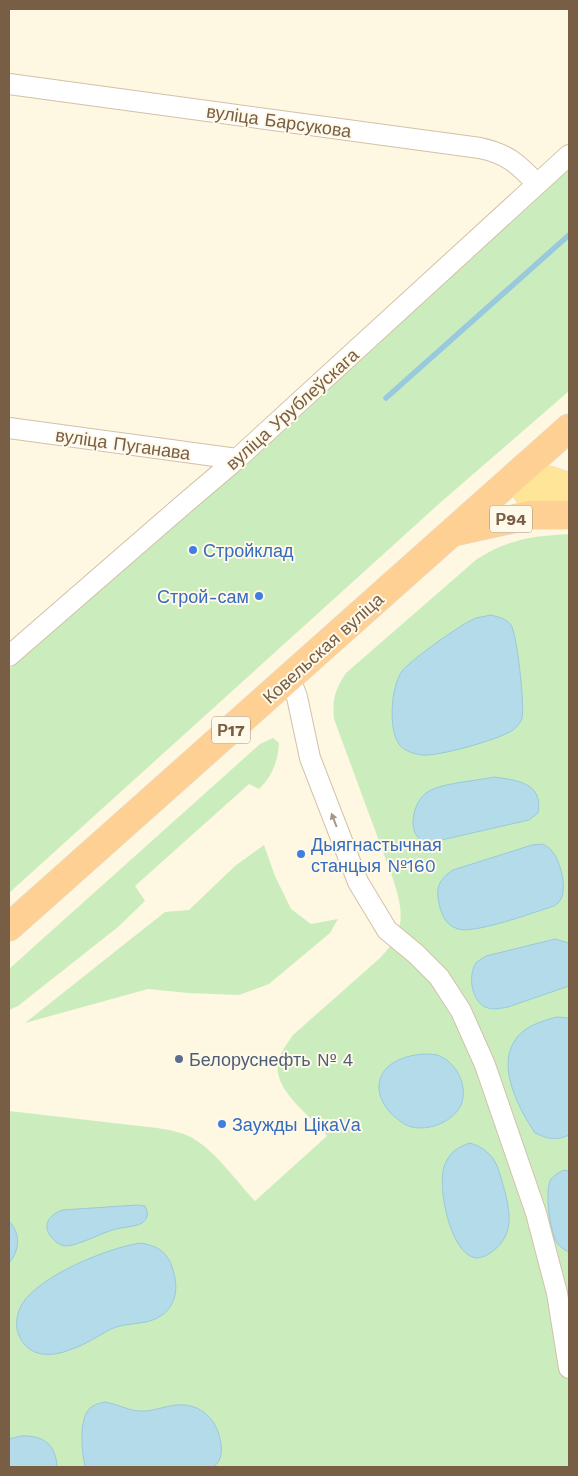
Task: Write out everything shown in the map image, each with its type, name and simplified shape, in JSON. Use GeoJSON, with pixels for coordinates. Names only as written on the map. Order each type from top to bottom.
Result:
{"type":"FeatureCollection","features":[{"type":"Feature","properties":{"kind":"highway","name":"Ковельская вуліца"},"geometry":{"type":"LineString","coordinates":[[9,927],[569,428]]}},
{"type":"Feature","properties":{"kind":"highway","name":"Р94"},"geometry":{"type":"LineString","coordinates":[[453,532],[531,516],[569,514]]}},
{"type":"Feature","properties":{"kind":"main road"},"geometry":{"type":"LineString","coordinates":[[516,475],[549,480],[569,487]]}},
{"type":"Feature","properties":{"kind":"main road","name":"Р94"},"geometry":{"type":"LineString","coordinates":[[516,475],[525,491],[540,505],[569,514]]}},
{"type":"Feature","properties":{"kind":"street","name":"вуліца Барсукова"},"geometry":{"type":"LineString","coordinates":[[9,84],[480,148],[500,153],[513,160],[537,184]]}},
{"type":"Feature","properties":{"kind":"street","name":"вуліца Урублеўскага"},"geometry":{"type":"LineString","coordinates":[[9,656],[237,459],[569,155]]}},
{"type":"Feature","properties":{"kind":"street","name":"вуліца Пуганава"},"geometry":{"type":"LineString","coordinates":[[9,428],[237,459]]}},
{"type":"Feature","properties":{"kind":"street"},"geometry":{"type":"LineString","coordinates":[[290,678],[297,697],[310,758],[358,882],[387,930],[416,954],[439,977],[461,1011],[477,1047],[502,1112],[536,1213],[557,1293],[569,1368]]}},
{"type":"Feature","properties":{"kind":"green space"},"geometry":{"type":"Polygon","coordinates":[[[569,168],[569,391],[441,502],[9,893],[9,669],[569,168]]]}},
{"type":"Feature","properties":{"kind":"green space"},"geometry":{"type":"Polygon","coordinates":[[[569,534],[569,1467],[9,1467],[9,1111],[157,1128],[185,1135],[194,1139],[210,1152],[255,1201],[327,1136],[287,1093],[278,1073],[279,1059],[293,1035],[380,958],[395,939],[401,912],[393,879],[334,719],[333,706],[339,685],[346,673],[477,559],[500,547],[521,540],[569,534]]]}},
{"type":"Feature","properties":{"kind":"green space"},"geometry":{"type":"Polygon","coordinates":[[[273,738],[279,743],[277,756],[274,768],[264,784],[259,789],[249,784],[135,886],[145,901],[118,927],[18,1006],[9,1010],[9,969],[260,744],[273,738]]]}},
{"type":"Feature","properties":{"kind":"green space"},"geometry":{"type":"Polygon","coordinates":[[[264,845],[275,876],[291,909],[311,924],[338,919],[330,933],[269,984],[239,995],[148,989],[25,1023],[165,912],[189,910],[235,866],[264,845]]]}},
{"type":"Feature","properties":{"kind":"water"},"geometry":{"type":"Polygon","coordinates":[[[491,615],[507,621],[513,631],[518,655],[523,711],[520,723],[506,734],[441,753],[422,755],[403,749],[396,737],[392,718],[395,687],[402,671],[426,651],[469,621],[491,615]]]}},
{"type":"Feature","properties":{"kind":"water"},"geometry":{"type":"Polygon","coordinates":[[[494,777],[520,782],[533,789],[539,803],[538,813],[529,820],[433,842],[424,841],[418,837],[414,831],[414,815],[416,806],[426,793],[448,785],[494,777]]]}},
{"type":"Feature","properties":{"kind":"water"},"geometry":{"type":"Polygon","coordinates":[[[543,844],[550,849],[561,869],[563,892],[556,904],[518,918],[477,929],[458,929],[446,921],[440,908],[438,889],[443,879],[449,873],[453,870],[532,845],[543,844]]]}},
{"type":"Feature","properties":{"kind":"water"},"geometry":{"type":"Polygon","coordinates":[[[555,939],[569,943],[569,986],[503,1008],[488,1008],[478,1001],[472,982],[473,969],[477,962],[486,956],[555,939]]]}},
{"type":"Feature","properties":{"kind":"water"},"geometry":{"type":"Polygon","coordinates":[[[557,1017],[569,1018],[569,1135],[552,1138],[535,1133],[529,1124],[512,1089],[508,1064],[509,1052],[522,1032],[538,1023],[557,1017]]]}},
{"type":"Feature","properties":{"kind":"water"},"geometry":{"type":"Polygon","coordinates":[[[422,1054],[437,1055],[450,1063],[459,1075],[463,1090],[461,1105],[457,1111],[440,1124],[426,1128],[405,1125],[396,1118],[383,1103],[379,1090],[381,1077],[389,1066],[401,1059],[422,1054]]]}},
{"type":"Feature","properties":{"kind":"water"},"geometry":{"type":"Polygon","coordinates":[[[470,1143],[486,1151],[495,1162],[509,1209],[508,1228],[501,1244],[485,1256],[478,1258],[467,1254],[459,1245],[452,1232],[447,1217],[442,1187],[445,1164],[449,1156],[455,1150],[470,1143]]]}},
{"type":"Feature","properties":{"kind":"water"},"geometry":{"type":"Polygon","coordinates":[[[564,1170],[569,1171],[569,1252],[559,1246],[554,1238],[548,1201],[551,1179],[564,1170]]]}},
{"type":"Feature","properties":{"kind":"water"},"geometry":{"type":"Polygon","coordinates":[[[145,1206],[147,1210],[147,1217],[142,1223],[119,1228],[70,1246],[59,1244],[52,1238],[47,1229],[50,1217],[63,1210],[145,1206]]]}},
{"type":"Feature","properties":{"kind":"water"},"geometry":{"type":"Polygon","coordinates":[[[9,1221],[16,1231],[18,1242],[13,1258],[9,1263],[9,1221]]]}},
{"type":"Feature","properties":{"kind":"water"},"geometry":{"type":"Polygon","coordinates":[[[141,1243],[162,1251],[171,1264],[176,1288],[175,1296],[168,1310],[155,1319],[146,1322],[116,1327],[64,1352],[40,1354],[27,1347],[17,1330],[20,1307],[43,1283],[76,1264],[111,1250],[141,1243]]]}},
{"type":"Feature","properties":{"kind":"water"},"geometry":{"type":"Polygon","coordinates":[[[105,1402],[139,1411],[149,1411],[177,1405],[186,1405],[201,1410],[212,1421],[219,1435],[221,1451],[219,1460],[213,1467],[85,1467],[82,1428],[86,1413],[90,1408],[105,1402]]]}},
{"type":"Feature","properties":{"kind":"water"},"geometry":{"type":"Polygon","coordinates":[[[21,1436],[36,1437],[47,1442],[54,1452],[57,1467],[9,1467],[9,1439],[21,1436]]]}},
{"type":"Feature","properties":{"kind":"waterway"},"geometry":{"type":"LineString","coordinates":[[386,398],[569,235]]}},
{"type":"Feature","properties":{"kind":"place","name":"Стройклад"},"geometry":{"type":"Point","coordinates":[193,550]}},
{"type":"Feature","properties":{"kind":"place","name":"Строй-сам"},"geometry":{"type":"Point","coordinates":[259,596]}},
{"type":"Feature","properties":{"kind":"place","name":"Дыягнастычная станцыя №160"},"geometry":{"type":"Point","coordinates":[301,854]}},
{"type":"Feature","properties":{"kind":"place","name":"Белоруснефть № 4"},"geometry":{"type":"Point","coordinates":[179,1059]}},
{"type":"Feature","properties":{"kind":"place","name":"Заужды ЦікаVа"},"geometry":{"type":"Point","coordinates":[222,1124]}}]}
